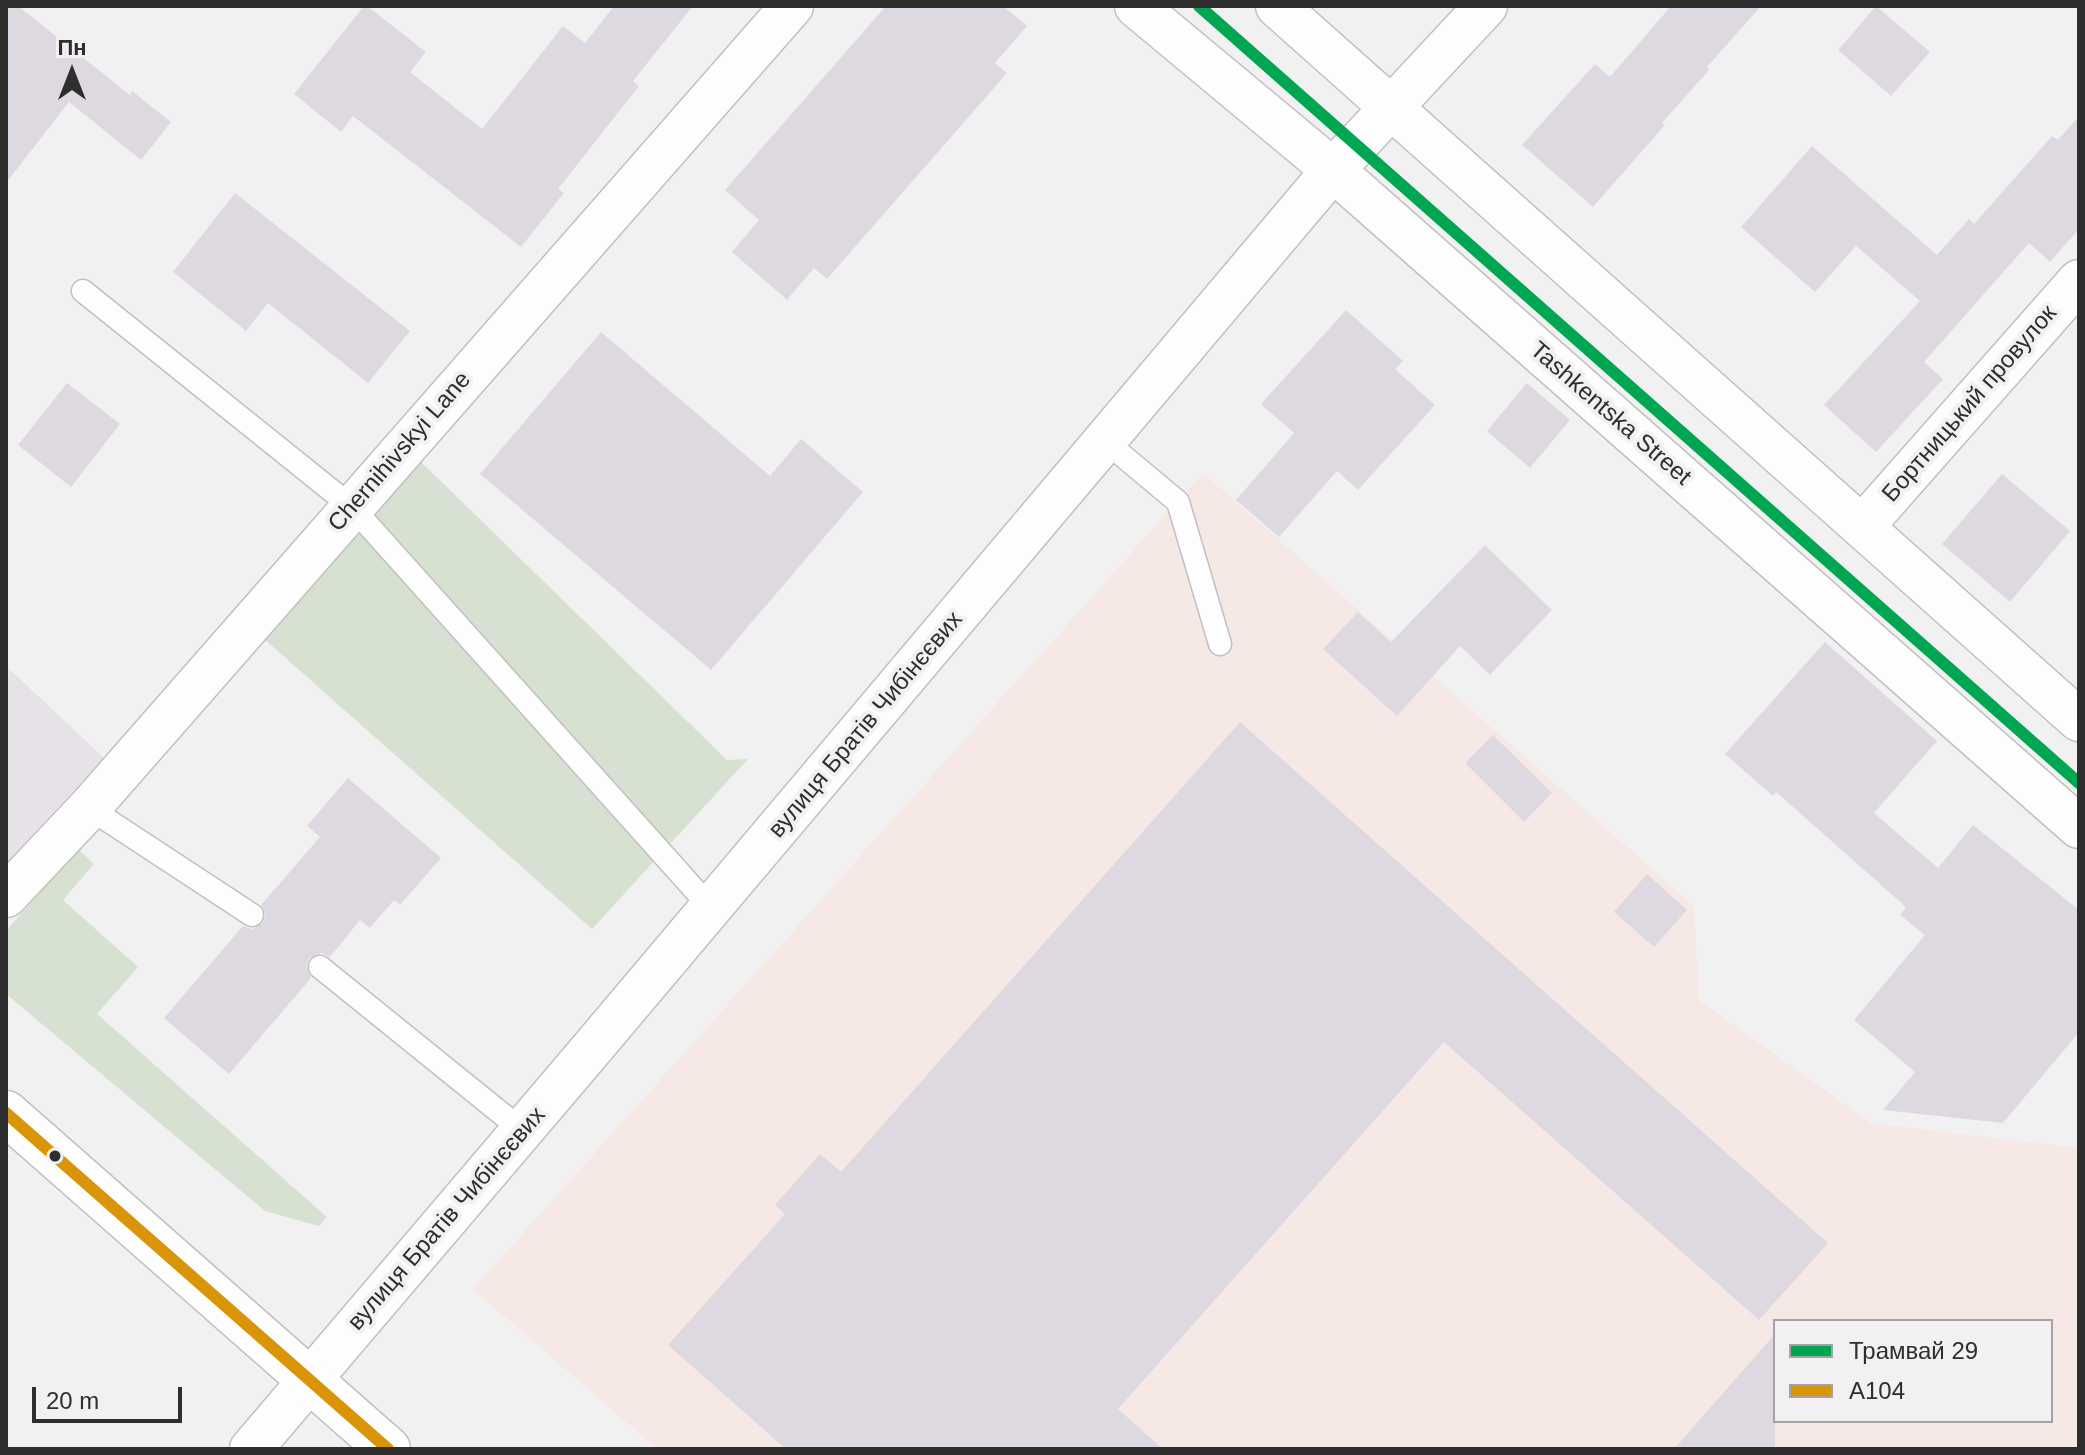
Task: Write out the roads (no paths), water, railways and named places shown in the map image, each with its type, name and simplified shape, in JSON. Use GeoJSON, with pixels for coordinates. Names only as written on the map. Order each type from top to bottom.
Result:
{"type":"FeatureCollection","features":[{"type":"Feature","properties":{"kind":"main road"},"geometry":{"type":"LineString","coordinates":[[6,1113],[388,1449]]}},
{"type":"Feature","properties":{"kind":"street","name":"Chernihivskyi Lane"},"geometry":{"type":"LineString","coordinates":[[6,896],[89,808],[792,6]]}},
{"type":"Feature","properties":{"kind":"street","name":"Tashkentska Street"},"geometry":{"type":"LineString","coordinates":[[1136,6],[1333,170],[2079,827]]}},
{"type":"Feature","properties":{"kind":"street"},"geometry":{"type":"LineString","coordinates":[[1277,6],[2079,720]]}},
{"type":"Feature","properties":{"kind":"street","name":"вулиця Братів Чибінєєвих"},"geometry":{"type":"LineString","coordinates":[[251,1449],[1333,170],[1486,6]]}},
{"type":"Feature","properties":{"kind":"street","name":"Бортницький провулок"},"geometry":{"type":"LineString","coordinates":[[1862,527],[2079,281]]}},
{"type":"Feature","properties":{"kind":"lane"},"geometry":{"type":"LineString","coordinates":[[83,291],[352,507],[711,908]]}},
{"type":"Feature","properties":{"kind":"lane"},"geometry":{"type":"LineString","coordinates":[[1105,441],[1178,502],[1220,644]]}},
{"type":"Feature","properties":{"kind":"lane"},"geometry":{"type":"LineString","coordinates":[[89,808],[252,915]]}},
{"type":"Feature","properties":{"kind":"lane"},"geometry":{"type":"LineString","coordinates":[[320,967],[523,1131]]}},
{"type":"Feature","properties":{"kind":"tram line","name":"29"},"geometry":{"type":"LineString","coordinates":[[1199,6],[2079,783]]}}]}
